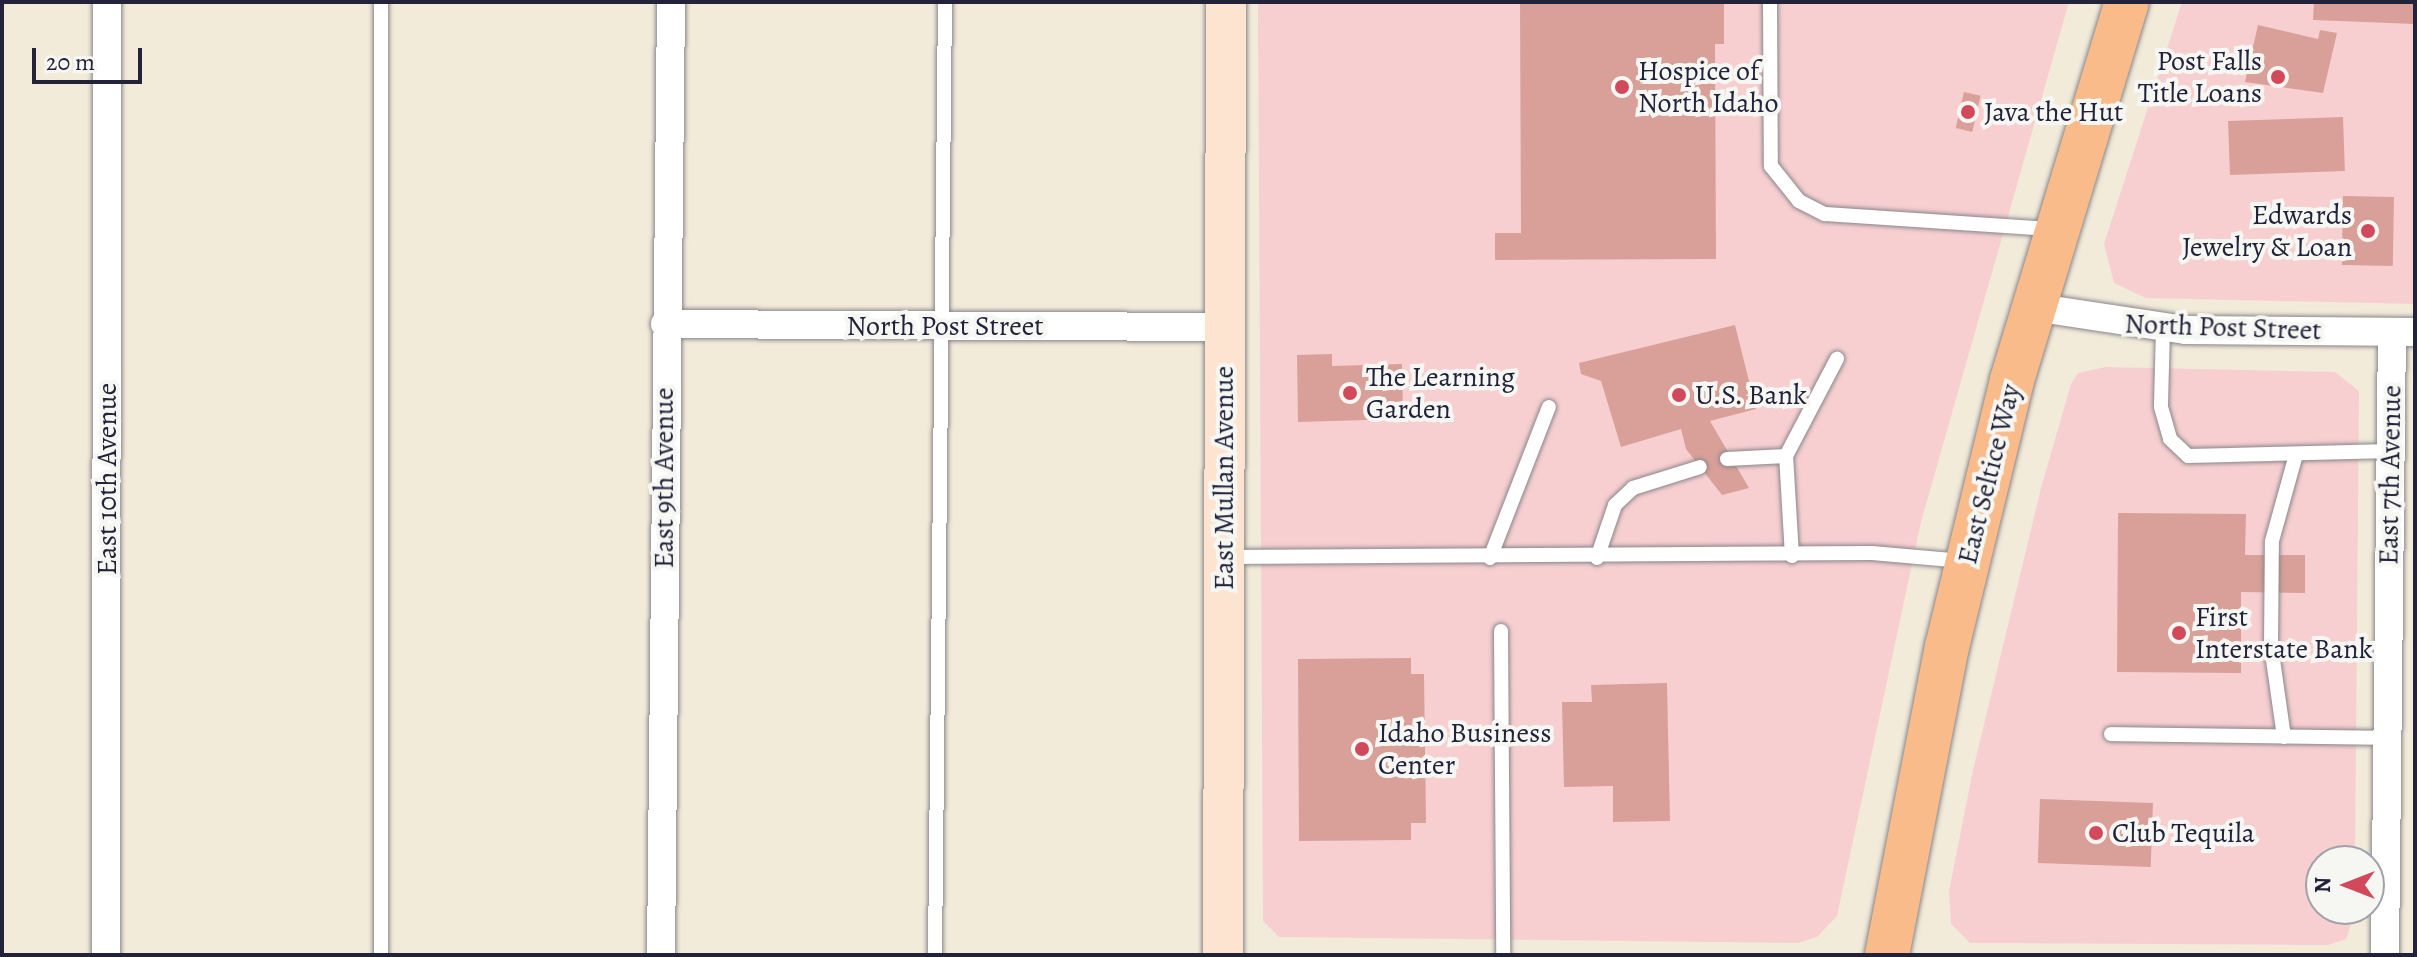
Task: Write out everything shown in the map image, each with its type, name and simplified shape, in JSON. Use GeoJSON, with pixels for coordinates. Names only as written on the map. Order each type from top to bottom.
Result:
{"type":"FeatureCollection","features":[{"type":"Feature","properties":{"kind":"main road","name":"East Seltice Way"},"geometry":{"type":"LineString","coordinates":[[1887,955],[1968,561],[2033,307],[2127,2]]}},
{"type":"Feature","properties":{"kind":"street","name":"East 10th Avenue"},"geometry":{"type":"LineString","coordinates":[[106,955],[107,2]]}},
{"type":"Feature","properties":{"kind":"street","name":"East 9th Avenue"},"geometry":{"type":"LineString","coordinates":[[661,955],[665,324],[671,2]]}},
{"type":"Feature","properties":{"kind":"street","name":"East Mullan Avenue"},"geometry":{"type":"LineString","coordinates":[[1223,955],[1226,2]]}},
{"type":"Feature","properties":{"kind":"street","name":"North Post Street"},"geometry":{"type":"LineString","coordinates":[[2033,307],[2163,328],[2404,332]]}},
{"type":"Feature","properties":{"kind":"street","name":"North Post Street"},"geometry":{"type":"LineString","coordinates":[[665,324],[1224,327]]}},
{"type":"Feature","properties":{"kind":"street","name":"East 7th Avenue"},"geometry":{"type":"LineString","coordinates":[[2385,955],[2391,451],[2404,332]]}},
{"type":"Feature","properties":{"kind":"lane"},"geometry":{"type":"LineString","coordinates":[[381,2],[381,955]]}},
{"type":"Feature","properties":{"kind":"lane"},"geometry":{"type":"LineString","coordinates":[[935,955],[945,2]]}},
{"type":"Feature","properties":{"kind":"lane"},"geometry":{"type":"LineString","coordinates":[[1770,2],[1771,166],[1799,201],[1825,214],[2056,229]]}},
{"type":"Feature","properties":{"kind":"lane"},"geometry":{"type":"LineString","coordinates":[[2163,328],[2161,407],[2170,439],[2188,456],[2206,459],[2295,458],[2391,451]]}},
{"type":"Feature","properties":{"kind":"lane"},"geometry":{"type":"LineString","coordinates":[[1792,556],[1786,456],[1837,359]]}},
{"type":"Feature","properties":{"kind":"lane"},"geometry":{"type":"LineString","coordinates":[[1490,558],[1549,407]]}},
{"type":"Feature","properties":{"kind":"lane"},"geometry":{"type":"LineString","coordinates":[[1727,459],[1786,456]]}},
{"type":"Feature","properties":{"kind":"lane"},"geometry":{"type":"LineString","coordinates":[[2284,737],[2271,646],[2272,541],[2295,458]]}},
{"type":"Feature","properties":{"kind":"lane"},"geometry":{"type":"LineString","coordinates":[[1597,558],[1615,505],[1633,488],[1700,467]]}},
{"type":"Feature","properties":{"kind":"lane"},"geometry":{"type":"LineString","coordinates":[[1223,557],[1792,556],[1968,561]]}},
{"type":"Feature","properties":{"kind":"lane"},"geometry":{"type":"LineString","coordinates":[[1501,631],[1503,955]]}},
{"type":"Feature","properties":{"kind":"lane"},"geometry":{"type":"LineString","coordinates":[[2111,734],[2388,738]]}},
{"type":"Feature","properties":{"kind":"shaded area"},"geometry":{"type":"Polygon","coordinates":[[[1258,2],[2069,2],[1921,522],[1837,916],[1817,937],[1798,943],[1279,937],[1263,921],[1258,2]]]}},
{"type":"Feature","properties":{"kind":"shaded area"},"geometry":{"type":"Polygon","coordinates":[[[2182,2],[2415,2],[2415,304],[2146,298],[2114,283],[2104,244],[2182,2]]]}},
{"type":"Feature","properties":{"kind":"shaded area"},"geometry":{"type":"Polygon","coordinates":[[[2106,367],[2335,372],[2359,391],[2355,845],[2305,845],[2305,925],[2351,925],[2346,939],[2328,945],[1970,943],[1951,924],[1949,891],[1973,770],[2041,488],[2071,384],[2078,373],[2106,367]]]}},
{"type":"Feature","properties":{"kind":"building"},"geometry":{"type":"Polygon","coordinates":[[[1520,2],[1724,2],[1724,44],[1715,44],[1716,259],[1495,260],[1495,233],[1521,233],[1520,2]]]}},
{"type":"Feature","properties":{"kind":"building"},"geometry":{"type":"Polygon","coordinates":[[[2314,2],[2415,2],[2415,24],[2313,20],[2314,2]]]}},
{"type":"Feature","properties":{"kind":"building"},"geometry":{"type":"Polygon","coordinates":[[[2258,25],[2318,39],[2320,30],[2337,33],[2323,93],[2245,82],[2258,25]]]}},
{"type":"Feature","properties":{"kind":"building","name":"Java the Hut"},"geometry":{"type":"Polygon","coordinates":[[[1964,92],[1981,96],[1972,132],[1956,128],[1964,92]]]}},
{"type":"Feature","properties":{"kind":"building"},"geometry":{"type":"Polygon","coordinates":[[[2343,117],[2345,171],[2230,175],[2228,121],[2343,117]]]}},
{"type":"Feature","properties":{"kind":"building","name":"Edwards Jewelry & Loan"},"geometry":{"type":"Polygon","coordinates":[[[2343,196],[2394,197],[2393,266],[2342,265],[2343,196]]]}},
{"type":"Feature","properties":{"kind":"building","name":"U.S. Bank"},"geometry":{"type":"Polygon","coordinates":[[[1735,325],[1756,409],[1710,421],[1749,488],[1722,495],[1686,449],[1681,429],[1621,447],[1601,381],[1581,374],[1579,363],[1735,325]]]}},
{"type":"Feature","properties":{"kind":"building","name":"The Learning Garden"},"geometry":{"type":"Polygon","coordinates":[[[1332,354],[1332,366],[1402,364],[1403,419],[1298,422],[1297,355],[1332,354]]]}},
{"type":"Feature","properties":{"kind":"building","name":"First Interstate Bank"},"geometry":{"type":"Polygon","coordinates":[[[2118,513],[2246,514],[2245,555],[2305,555],[2305,593],[2241,592],[2241,673],[2117,672],[2118,513]]]}},
{"type":"Feature","properties":{"kind":"building","name":"Idaho Business Center"},"geometry":{"type":"Polygon","coordinates":[[[1411,658],[1411,674],[1424,674],[1426,823],[1411,823],[1411,840],[1299,841],[1298,659],[1411,658]]]}},
{"type":"Feature","properties":{"kind":"building"},"geometry":{"type":"Polygon","coordinates":[[[1667,683],[1670,821],[1613,822],[1613,786],[1564,787],[1562,702],[1592,702],[1591,685],[1667,683]]]}},
{"type":"Feature","properties":{"kind":"building","name":"Club Tequila"},"geometry":{"type":"Polygon","coordinates":[[[2040,799],[2153,803],[2151,867],[2038,863],[2040,799]]]}},
{"type":"Feature","properties":{"kind":"place","name":"Post Falls Title Loans"},"geometry":{"type":"Point","coordinates":[2278,77]}},
{"type":"Feature","properties":{"kind":"place","name":"Hospice of North Idaho"},"geometry":{"type":"Point","coordinates":[1622,87]}},
{"type":"Feature","properties":{"kind":"place","name":"Java the Hut"},"geometry":{"type":"Point","coordinates":[1968,112]}},
{"type":"Feature","properties":{"kind":"place","name":"Edwards Jewelry & Loan"},"geometry":{"type":"Point","coordinates":[2368,231]}},
{"type":"Feature","properties":{"kind":"place","name":"The Learning Garden"},"geometry":{"type":"Point","coordinates":[1350,393]}},
{"type":"Feature","properties":{"kind":"place","name":"U.S. Bank"},"geometry":{"type":"Point","coordinates":[1679,395]}},
{"type":"Feature","properties":{"kind":"place","name":"First Interstate Bank"},"geometry":{"type":"Point","coordinates":[2179,633]}},
{"type":"Feature","properties":{"kind":"place","name":"Idaho Business Center"},"geometry":{"type":"Point","coordinates":[1362,749]}},
{"type":"Feature","properties":{"kind":"place","name":"Club Tequila"},"geometry":{"type":"Point","coordinates":[2096,833]}}]}
